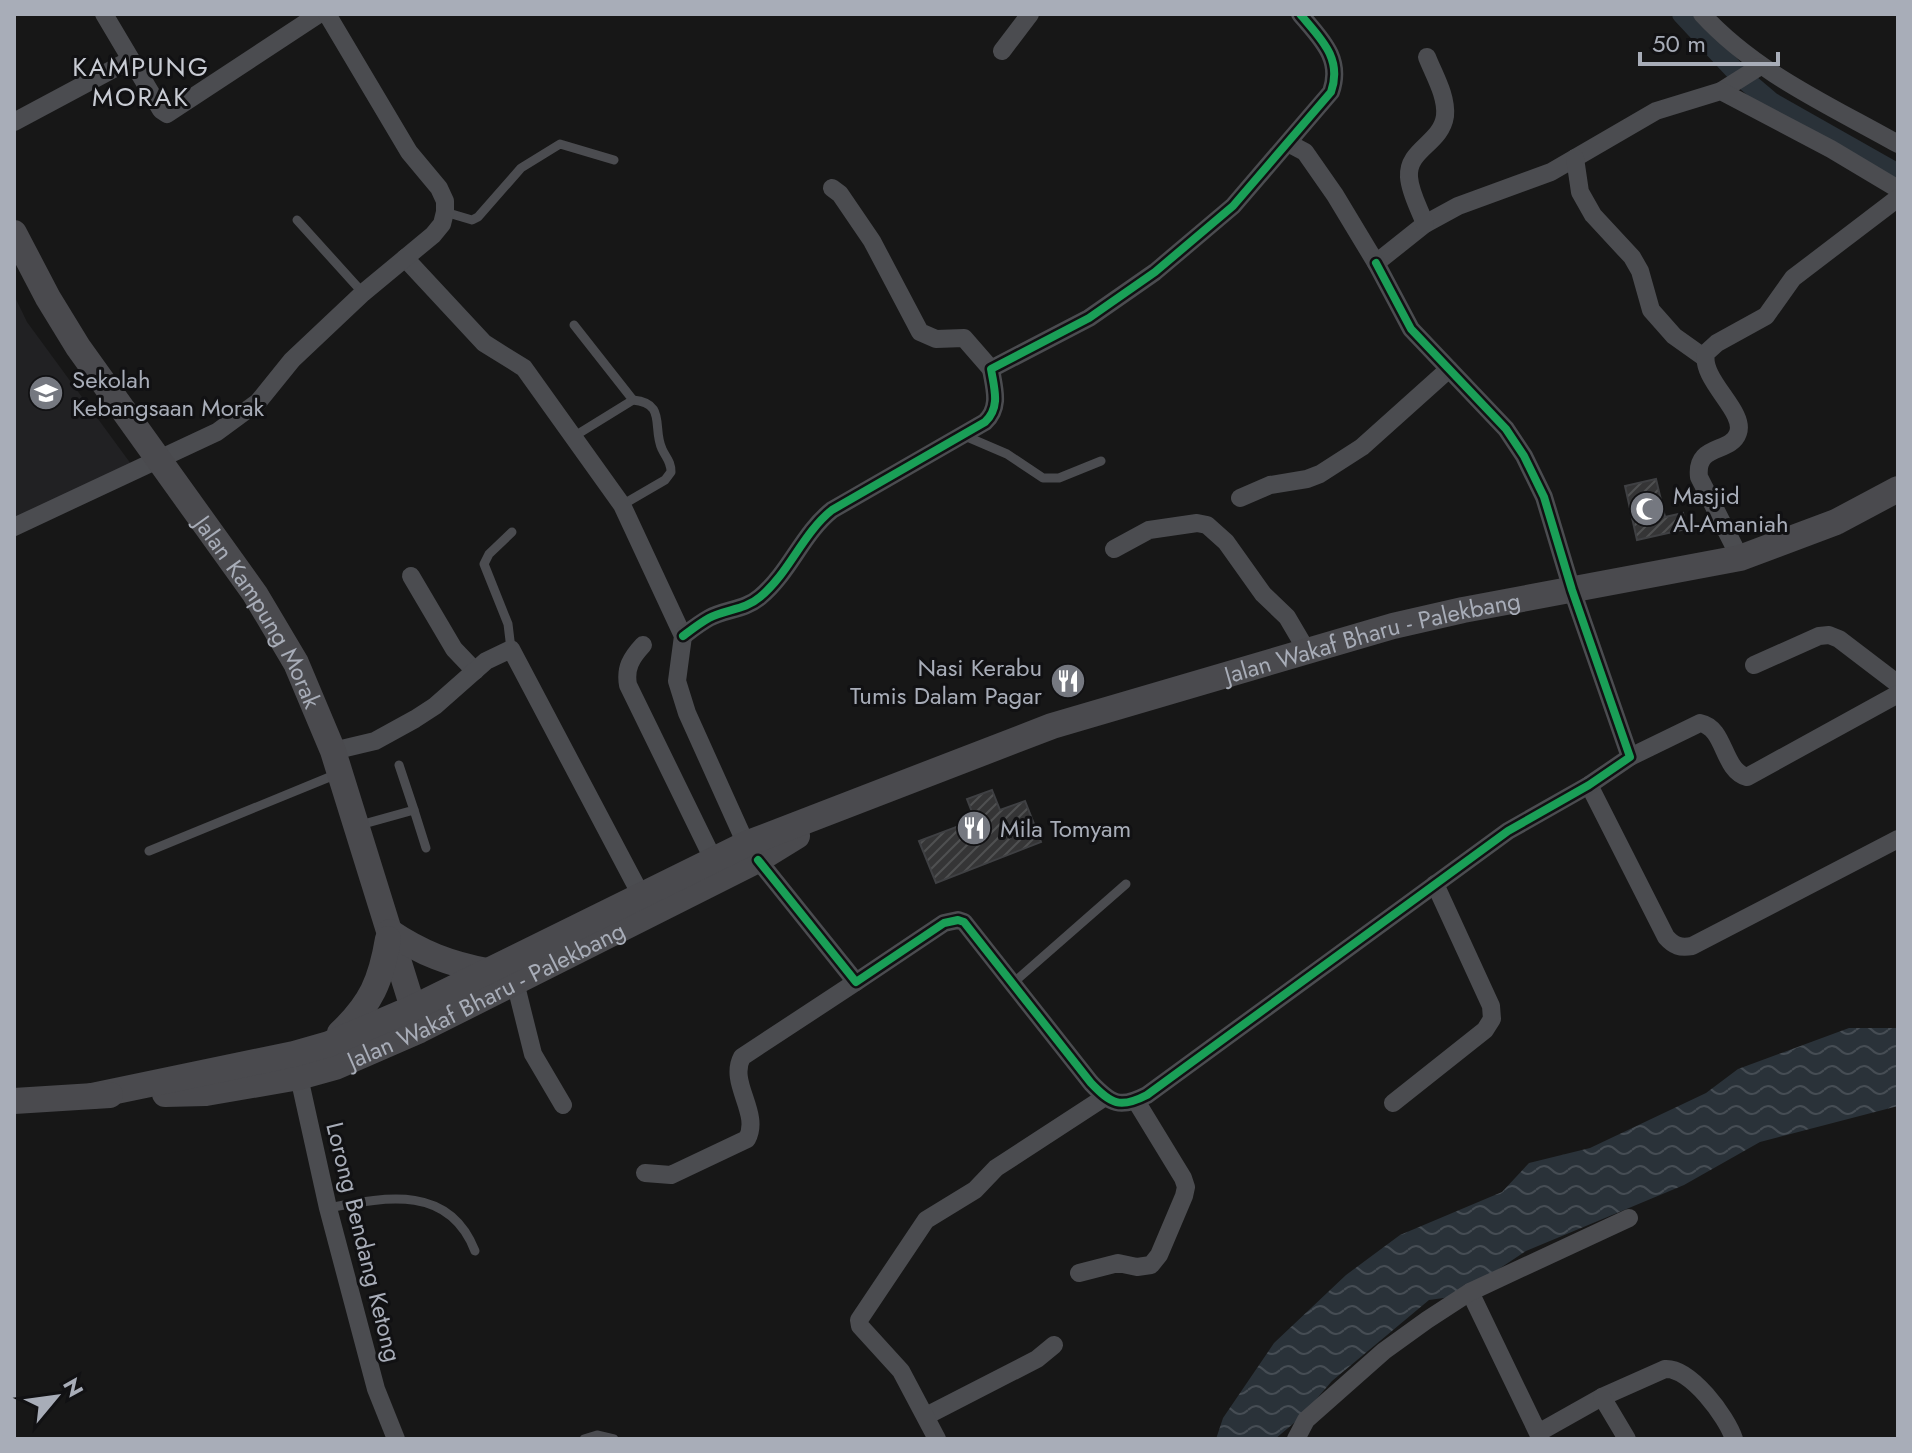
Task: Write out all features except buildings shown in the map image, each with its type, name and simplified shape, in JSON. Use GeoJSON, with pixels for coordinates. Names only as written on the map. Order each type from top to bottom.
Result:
{"type":"FeatureCollection","features":[{"type":"Feature","properties":{"kind":"main road","name":"Jalan Kampung Morak"},"geometry":{"type":"LineString","coordinates":[[14,233],[78,347],[278,629],[296,663],[336,762],[416,1019]]}},
{"type":"Feature","properties":{"kind":"main road","name":"Jalan Wakaf Bharu - Palekbang"},"geometry":{"type":"LineString","coordinates":[[297,1065],[329,1044],[416,1019],[515,982],[850,802],[1052,726],[1393,626],[1740,558],[1836,522],[1898,489]]}},
{"type":"Feature","properties":{"kind":"main road","name":"Jalan Wakaf Bharu - Palekbang"},"geometry":{"type":"LineString","coordinates":[[14,1101],[92,1096],[297,1065],[335,1067],[416,1019],[487,971],[713,859],[752,852]]}},
{"type":"Feature","properties":{"kind":"main road"},"geometry":{"type":"LineString","coordinates":[[329,1044],[361,1014],[382,975],[390,932],[419,951],[452,964],[487,971]]}},
{"type":"Feature","properties":{"kind":"street"},"geometry":{"type":"LineString","coordinates":[[104,14],[161,110],[167,114],[319,14]]}},
{"type":"Feature","properties":{"kind":"street"},"geometry":{"type":"LineString","coordinates":[[14,527],[217,432],[258,402],[292,360],[442,224],[445,201],[439,188],[409,152],[327,14]]}},
{"type":"Feature","properties":{"kind":"street"},"geometry":{"type":"LineString","coordinates":[[1002,51],[1030,14]]}},
{"type":"Feature","properties":{"kind":"street"},"geometry":{"type":"LineString","coordinates":[[991,369],[1089,318],[1155,272],[1233,206],[1324,102],[1335,80],[1333,57],[1300,14]]}},
{"type":"Feature","properties":{"kind":"street"},"geometry":{"type":"LineString","coordinates":[[1702,14],[1755,70],[1898,144]]}},
{"type":"Feature","properties":{"kind":"street"},"geometry":{"type":"LineString","coordinates":[[1425,224],[1412,190],[1409,171],[1412,158],[1441,129],[1445,107],[1427,57]]}},
{"type":"Feature","properties":{"kind":"street"},"geometry":{"type":"LineString","coordinates":[[14,122],[130,60]]}},
{"type":"Feature","properties":{"kind":"street"},"geometry":{"type":"LineString","coordinates":[[1376,263],[1425,224],[1458,206],[1551,172],[1656,111],[1721,91],[1755,70]]}},
{"type":"Feature","properties":{"kind":"street"},"geometry":{"type":"LineString","coordinates":[[1721,91],[1831,149],[1898,189]]}},
{"type":"Feature","properties":{"kind":"street"},"geometry":{"type":"LineString","coordinates":[[1288,143],[1305,152],[1335,195],[1411,329],[1506,429],[1524,456],[1544,497],[1572,590],[1630,757]]}},
{"type":"Feature","properties":{"kind":"street"},"geometry":{"type":"LineString","coordinates":[[1575,158],[1580,192],[1593,215],[1632,257],[1640,271],[1651,310],[1674,336],[1705,358]]}},
{"type":"Feature","properties":{"kind":"street"},"geometry":{"type":"LineString","coordinates":[[683,636],[710,618],[746,606],[759,598],[781,577],[811,529],[832,510],[985,422],[994,411],[991,369],[964,338],[936,339],[920,332],[872,241],[840,194],[832,188]]}},
{"type":"Feature","properties":{"kind":"street"},"geometry":{"type":"LineString","coordinates":[[1740,558],[1699,477],[1701,459],[1734,439],[1738,429],[1736,418],[1706,367],[1708,349],[1766,316],[1793,278],[1898,198]]}},
{"type":"Feature","properties":{"kind":"street"},"geometry":{"type":"LineString","coordinates":[[405,258],[484,343],[522,367],[622,505],[683,636],[677,681],[687,713],[752,852],[856,982]]}},
{"type":"Feature","properties":{"kind":"street"},"geometry":{"type":"LineString","coordinates":[[1240,498],[1270,485],[1320,474],[1362,447],[1449,369]]}},
{"type":"Feature","properties":{"kind":"street"},"geometry":{"type":"LineString","coordinates":[[1114,549],[1149,530],[1197,523],[1207,525],[1226,542],[1263,594],[1287,617],[1307,651]]}},
{"type":"Feature","properties":{"kind":"street"},"geometry":{"type":"LineString","coordinates":[[411,576],[454,649],[475,671]]}},
{"type":"Feature","properties":{"kind":"street"},"geometry":{"type":"LineString","coordinates":[[1754,665],[1819,636],[1829,635],[1839,639],[1898,684]]}},
{"type":"Feature","properties":{"kind":"street"},"geometry":{"type":"LineString","coordinates":[[643,645],[631,659],[626,674],[628,685],[713,859]]}},
{"type":"Feature","properties":{"kind":"street"},"geometry":{"type":"LineString","coordinates":[[336,762],[435,706],[486,661],[511,649],[641,895]]}},
{"type":"Feature","properties":{"kind":"street"},"geometry":{"type":"LineString","coordinates":[[645,1173],[671,1175],[747,1139],[751,1126],[737,1070],[742,1057],[944,923],[958,920],[970,927],[1105,1097],[1118,1104],[1136,1101],[1508,831],[1589,785],[1630,757],[1700,723],[1714,731],[1733,768],[1739,775],[1747,777],[1898,694]]}},
{"type":"Feature","properties":{"kind":"street"},"geometry":{"type":"LineString","coordinates":[[1589,785],[1666,937],[1673,945],[1682,947],[1692,946],[1898,839]]}},
{"type":"Feature","properties":{"kind":"street"},"geometry":{"type":"LineString","coordinates":[[1393,1103],[1485,1030],[1492,1019],[1491,1006],[1435,884]]}},
{"type":"Feature","properties":{"kind":"street"},"geometry":{"type":"LineString","coordinates":[[515,982],[533,1054],[563,1105]]}},
{"type":"Feature","properties":{"kind":"street","name":"Lorong Bendang Ketong"},"geometry":{"type":"LineString","coordinates":[[297,1065],[328,1208],[376,1389],[396,1439]]}},
{"type":"Feature","properties":{"kind":"street"},"geometry":{"type":"LineString","coordinates":[[937,1439],[901,1371],[860,1326],[859,1320],[926,1220],[975,1190],[994,1170],[1105,1097]]}},
{"type":"Feature","properties":{"kind":"street"},"geometry":{"type":"LineString","coordinates":[[1079,1273],[1118,1263],[1137,1267],[1151,1265],[1159,1255],[1184,1196],[1186,1187],[1183,1178],[1136,1101]]}},
{"type":"Feature","properties":{"kind":"street"},"geometry":{"type":"LineString","coordinates":[[1296,1439],[1306,1420],[1384,1351],[1470,1292],[1629,1218]]}},
{"type":"Feature","properties":{"kind":"street"},"geometry":{"type":"LineString","coordinates":[[1470,1292],[1540,1436],[1602,1397],[1665,1369],[1676,1369],[1710,1399],[1734,1439]]}},
{"type":"Feature","properties":{"kind":"street"},"geometry":{"type":"LineString","coordinates":[[926,1416],[1037,1359],[1054,1345]]}},
{"type":"Feature","properties":{"kind":"street"},"geometry":{"type":"LineString","coordinates":[[1602,1397],[1627,1439]]}},
{"type":"Feature","properties":{"kind":"lane"},"geometry":{"type":"LineString","coordinates":[[445,212],[472,220],[478,217],[521,168],[560,144],[614,160]]}},
{"type":"Feature","properties":{"kind":"lane"},"geometry":{"type":"LineString","coordinates":[[297,220],[363,293]]}},
{"type":"Feature","properties":{"kind":"lane"},"geometry":{"type":"LineString","coordinates":[[574,325],[633,400]]}},
{"type":"Feature","properties":{"kind":"lane"},"geometry":{"type":"LineString","coordinates":[[573,437],[633,400],[646,402],[652,408],[658,421],[660,444],[672,467],[669,476],[622,505]]}},
{"type":"Feature","properties":{"kind":"lane"},"geometry":{"type":"LineString","coordinates":[[962,434],[1007,454],[1043,478],[1059,478],[1101,461]]}},
{"type":"Feature","properties":{"kind":"lane"},"geometry":{"type":"LineString","coordinates":[[511,649],[508,624],[484,564],[489,554],[512,532]]}},
{"type":"Feature","properties":{"kind":"lane"},"geometry":{"type":"LineString","coordinates":[[149,851],[336,762]]}},
{"type":"Feature","properties":{"kind":"lane"},"geometry":{"type":"LineString","coordinates":[[399,765],[426,848]]}},
{"type":"Feature","properties":{"kind":"lane"},"geometry":{"type":"LineString","coordinates":[[357,825],[414,810]]}},
{"type":"Feature","properties":{"kind":"lane"},"geometry":{"type":"LineString","coordinates":[[1013,983],[1126,884]]}},
{"type":"Feature","properties":{"kind":"lane"},"geometry":{"type":"LineString","coordinates":[[328,1208],[401,1197],[429,1204],[449,1213],[467,1231],[475,1251]]}},
{"type":"Feature","properties":{"kind":"lane"},"geometry":{"type":"LineString","coordinates":[[584,1439],[597,1435],[614,1439]]}},
{"type":"Feature","properties":{"kind":"shaded area","name":"Sekolah Kebangsaan Morak"},"geometry":{"type":"Polygon","coordinates":[[[14,295],[27,322],[131,464],[14,519],[14,295]]]}},
{"type":"Feature","properties":{"kind":"water"},"geometry":{"type":"Polygon","coordinates":[[[1849,1028],[1898,1028],[1898,1106],[1760,1142],[1684,1185],[1526,1251],[1458,1296],[1429,1300],[1332,1381],[1300,1418],[1275,1439],[1216,1439],[1223,1418],[1274,1343],[1346,1275],[1400,1235],[1502,1192],[1529,1163],[1590,1148],[1706,1093],[1738,1069],[1849,1028]]]}},
{"type":"Feature","properties":{"kind":"waterway"},"geometry":{"type":"LineString","coordinates":[[1682,14],[1738,74],[1771,102],[1898,174]]}},
{"type":"Feature","properties":{"kind":"cycle path"},"geometry":{"type":"LineString","coordinates":[[683,636],[709,618],[760,597],[780,576],[812,530],[832,510],[985,422],[995,404],[991,369],[1089,318],[1155,272],[1233,206],[1331,92],[1334,80],[1332,59],[1322,40],[1300,14]]}},
{"type":"Feature","properties":{"kind":"cycle path"},"geometry":{"type":"LineString","coordinates":[[758,860],[856,982],[944,923],[964,922],[1091,1083],[1110,1100],[1123,1103],[1147,1095],[1508,831],[1589,785],[1630,757],[1572,590],[1544,497],[1524,456],[1506,429],[1411,329],[1376,263]]}},
{"type":"Feature","properties":{"kind":"place","name":"Sekolah Kebangsaan Morak"},"geometry":{"type":"Point","coordinates":[46,393]}},
{"type":"Feature","properties":{"kind":"place","name":"Masjid Al-Amaniah"},"geometry":{"type":"Point","coordinates":[1647,509]}},
{"type":"Feature","properties":{"kind":"place","name":"Nasi Kerabu Tumis Dalam Pagar"},"geometry":{"type":"Point","coordinates":[1068,681]}},
{"type":"Feature","properties":{"kind":"place","name":"Mila Tomyam"},"geometry":{"type":"Point","coordinates":[974,828]}},
{"type":"Feature","properties":{"kind":"district","name":"KAMPUNG MORAK"},"geometry":{"type":"Point","coordinates":[141,82]}}]}
